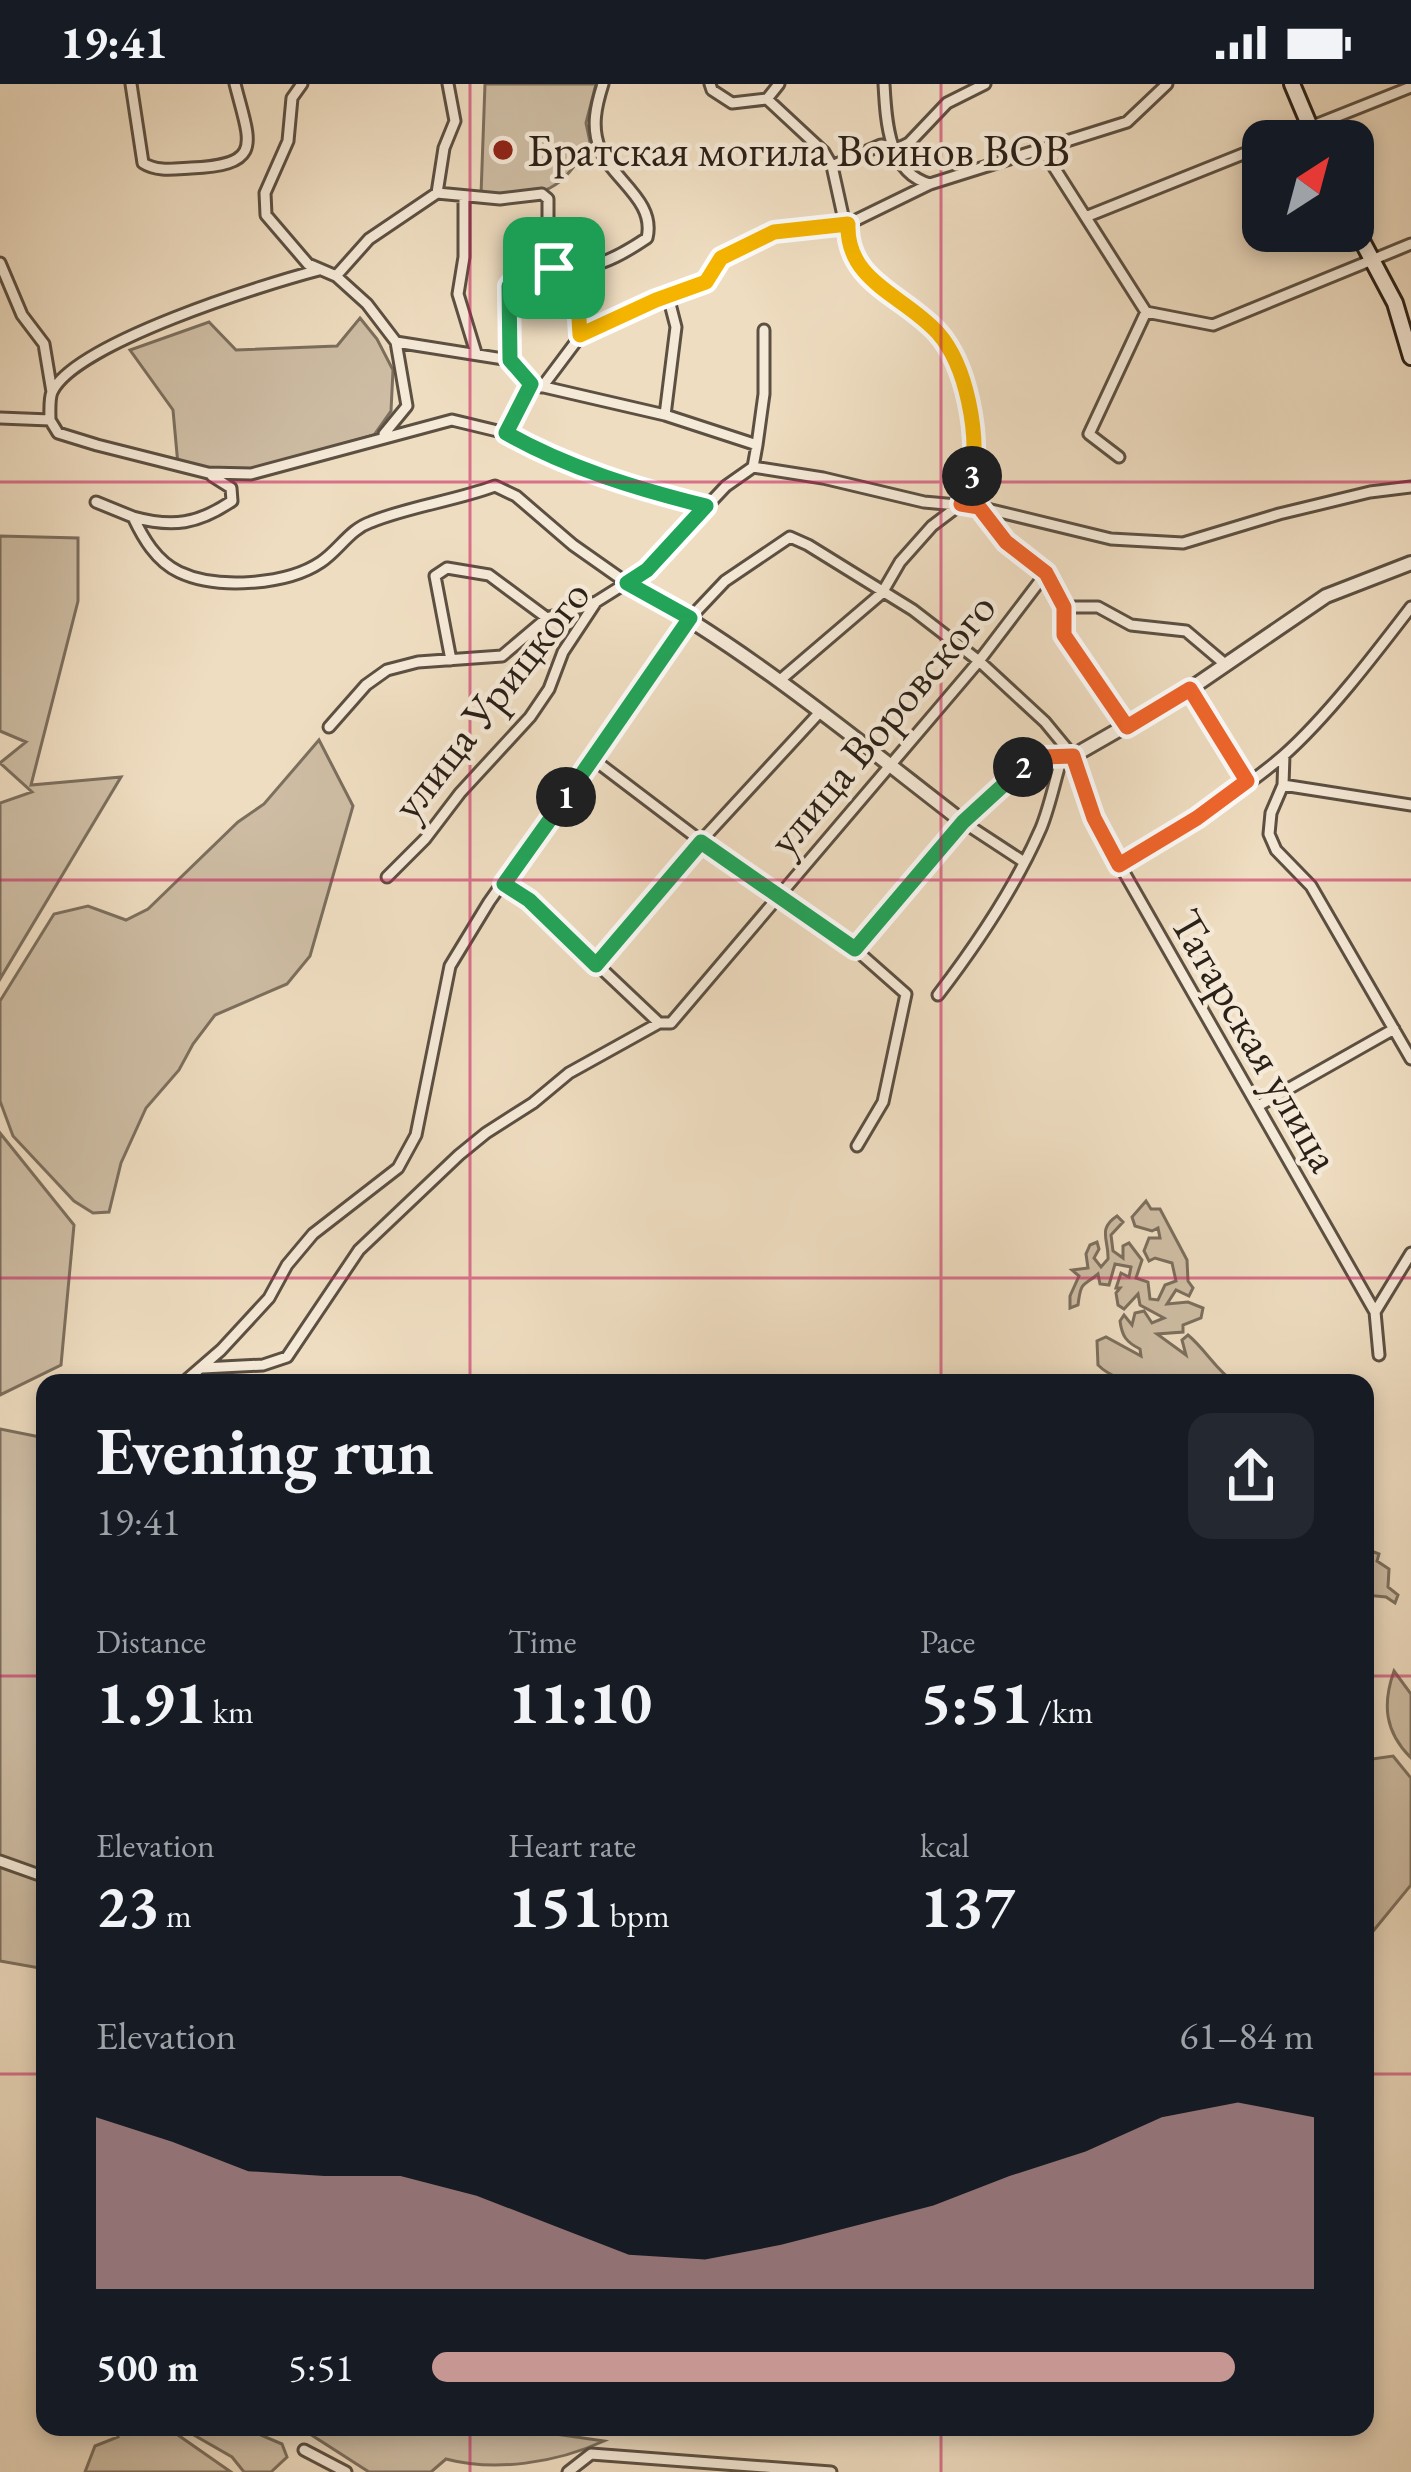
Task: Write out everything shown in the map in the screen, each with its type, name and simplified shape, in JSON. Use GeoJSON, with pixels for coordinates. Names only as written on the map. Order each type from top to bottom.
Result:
{"type":"FeatureCollection","features":[{"type":"Feature","properties":{"kind":"main road"},"geometry":{"type":"LineString","coordinates":[[1292,84],[1307,120]]}},
{"type":"Feature","properties":{"kind":"main road"},"geometry":{"type":"LineString","coordinates":[[1368,252],[1395,303],[1411,357]]}},
{"type":"Feature","properties":{"kind":"street"},"geometry":{"type":"LineString","coordinates":[[131,84],[143,163],[154,170],[227,166],[240,159],[248,134],[236,84]]}},
{"type":"Feature","properties":{"kind":"street"},"geometry":{"type":"LineString","coordinates":[[302,84],[292,98],[291,126],[264,206],[271,224],[308,264],[336,276],[367,304],[396,342],[407,406],[382,436]]}},
{"type":"Feature","properties":{"kind":"street"},"geometry":{"type":"LineString","coordinates":[[437,193],[454,121],[448,84]]}},
{"type":"Feature","properties":{"kind":"street"},"geometry":{"type":"LineString","coordinates":[[526,267],[576,270],[620,256],[647,238],[651,224],[601,150],[594,114],[602,84]]}},
{"type":"Feature","properties":{"kind":"street"},"geometry":{"type":"LineString","coordinates":[[710,84],[732,103],[767,99],[779,84]]}},
{"type":"Feature","properties":{"kind":"street"},"geometry":{"type":"LineString","coordinates":[[884,84],[892,144],[907,172],[916,181],[930,184]]}},
{"type":"Feature","properties":{"kind":"street"},"geometry":{"type":"LineString","coordinates":[[832,166],[880,145],[899,148],[909,143],[947,103],[985,84]]}},
{"type":"Feature","properties":{"kind":"street"},"geometry":{"type":"LineString","coordinates":[[506,433],[536,386],[580,335],[706,282],[721,258],[774,232],[848,224],[930,184],[1127,122],[1167,84]]}},
{"type":"Feature","properties":{"kind":"street"},"geometry":{"type":"LineString","coordinates":[[1342,120],[1411,87]]}},
{"type":"Feature","properties":{"kind":"street"},"geometry":{"type":"LineString","coordinates":[[767,99],[824,152],[832,166],[854,261],[922,317],[955,359],[970,417],[974,463],[970,489],[961,504],[932,526],[900,562],[882,593],[779,681]]}},
{"type":"Feature","properties":{"kind":"street"},"geometry":{"type":"LineString","coordinates":[[1043,150],[1146,312],[1213,325],[1411,244]]}},
{"type":"Feature","properties":{"kind":"street"},"geometry":{"type":"LineString","coordinates":[[1088,216],[1242,154]]}},
{"type":"Feature","properties":{"kind":"street"},"geometry":{"type":"LineString","coordinates":[[336,276],[368,239],[437,193],[464,198],[542,194],[548,199],[548,227],[526,267],[509,286],[510,360]]}},
{"type":"Feature","properties":{"kind":"street"},"geometry":{"type":"LineString","coordinates":[[464,198],[464,256],[458,294],[476,353]]}},
{"type":"Feature","properties":{"kind":"street"},"geometry":{"type":"LineString","coordinates":[[0,263],[22,315],[44,344],[52,392],[50,420],[58,433],[208,473],[251,474],[452,420],[506,433],[640,490],[706,506]]}},
{"type":"Feature","properties":{"kind":"street"},"geometry":{"type":"LineString","coordinates":[[52,392],[84,360],[262,284],[319,270]]}},
{"type":"Feature","properties":{"kind":"street"},"geometry":{"type":"LineString","coordinates":[[576,270],[580,335]]}},
{"type":"Feature","properties":{"kind":"street"},"geometry":{"type":"LineString","coordinates":[[665,415],[676,327],[668,296]]}},
{"type":"Feature","properties":{"kind":"street"},"geometry":{"type":"LineString","coordinates":[[1119,457],[1089,434],[1146,312]]}},
{"type":"Feature","properties":{"kind":"street"},"geometry":{"type":"LineString","coordinates":[[764,330],[764,394],[753,467],[924,502],[979,507],[1112,539],[1183,543],[1279,514],[1411,487]]}},
{"type":"Feature","properties":{"kind":"street"},"geometry":{"type":"LineString","coordinates":[[396,342],[510,360],[536,386],[665,415],[757,445]]}},
{"type":"Feature","properties":{"kind":"street"},"geometry":{"type":"LineString","coordinates":[[0,418],[50,420]]}},
{"type":"Feature","properties":{"kind":"street","name":"улица Урицкого"},"geometry":{"type":"LineString","coordinates":[[387,877],[530,717],[549,689],[563,652],[596,602],[647,570],[706,506],[753,467]]}},
{"type":"Feature","properties":{"kind":"street"},"geometry":{"type":"LineString","coordinates":[[96,502],[162,525],[185,524],[232,501],[231,488],[208,473]]}},
{"type":"Feature","properties":{"kind":"street"},"geometry":{"type":"LineString","coordinates":[[133,517],[147,545],[179,572],[233,583],[284,580],[323,561],[368,522],[452,502],[494,486],[516,496],[627,583],[690,618],[779,681],[963,822],[1024,862]]}},
{"type":"Feature","properties":{"kind":"street"},"geometry":{"type":"LineString","coordinates":[[979,507],[1006,542],[1046,573],[1064,607],[1064,635],[1127,727]]}},
{"type":"Feature","properties":{"kind":"street"},"geometry":{"type":"LineString","coordinates":[[193,1374],[269,1298],[287,1265],[314,1234],[398,1168],[416,1136],[450,966],[690,618],[725,580],[790,537],[808,544],[913,610],[979,661],[1045,722],[1068,756]]}},
{"type":"Feature","properties":{"kind":"street"},"geometry":{"type":"LineString","coordinates":[[855,949],[963,822],[1019,769],[1043,757],[1068,756],[1127,727],[1326,596],[1411,563]]}},
{"type":"Feature","properties":{"kind":"street"},"geometry":{"type":"LineString","coordinates":[[451,660],[435,576],[447,568],[489,575],[547,618]]}},
{"type":"Feature","properties":{"kind":"street","name":"улица Воровского"},"geometry":{"type":"LineString","coordinates":[[665,1023],[779,898],[979,661],[1046,573]]}},
{"type":"Feature","properties":{"kind":"street"},"geometry":{"type":"LineString","coordinates":[[329,727],[366,685],[387,670],[502,656],[547,618],[596,602]]}},
{"type":"Feature","properties":{"kind":"street"},"geometry":{"type":"LineString","coordinates":[[1064,607],[1098,608],[1131,625],[1186,631],[1225,664]]}},
{"type":"Feature","properties":{"kind":"street"},"geometry":{"type":"LineString","coordinates":[[1119,865],[1197,818],[1284,755],[1411,607]]}},
{"type":"Feature","properties":{"kind":"street"},"geometry":{"type":"LineString","coordinates":[[1190,689],[1247,781]]}},
{"type":"Feature","properties":{"kind":"street"},"geometry":{"type":"LineString","coordinates":[[596,965],[820,712]]}},
{"type":"Feature","properties":{"kind":"street"},"geometry":{"type":"LineString","coordinates":[[1284,755],[1283,785],[1270,813],[1269,834],[1276,850],[1310,886],[1411,1059]]}},
{"type":"Feature","properties":{"kind":"street"},"geometry":{"type":"LineString","coordinates":[[938,995],[971,952],[1024,862],[1068,756]]}},
{"type":"Feature","properties":{"kind":"street","name":"Татарская улица"},"geometry":{"type":"LineString","coordinates":[[1068,756],[1119,865],[1375,1312],[1379,1355]]}},
{"type":"Feature","properties":{"kind":"street"},"geometry":{"type":"LineString","coordinates":[[593,759],[701,842],[855,949],[906,994],[883,1102],[857,1146]]}},
{"type":"Feature","properties":{"kind":"street"},"geometry":{"type":"LineString","coordinates":[[1283,785],[1411,805]]}},
{"type":"Feature","properties":{"kind":"street"},"geometry":{"type":"LineString","coordinates":[[200,1368],[262,1366],[287,1357],[359,1250],[459,1155],[568,1072],[665,1023],[529,900],[504,884]]}},
{"type":"Feature","properties":{"kind":"street"},"geometry":{"type":"LineString","coordinates":[[1258,1106],[1394,1029]]}},
{"type":"Feature","properties":{"kind":"street"},"geometry":{"type":"LineString","coordinates":[[1375,1312],[1411,1253]]}},
{"type":"Feature","properties":{"kind":"street"},"geometry":{"type":"LineString","coordinates":[[0,1861],[36,1874]]}},
{"type":"Feature","properties":{"kind":"street"},"geometry":{"type":"LineString","coordinates":[[304,2450],[346,2472]]}},
{"type":"Feature","properties":{"kind":"street"},"geometry":{"type":"LineString","coordinates":[[568,2472],[591,2454],[831,2472]]}},
{"type":"Feature","properties":{"kind":"shaded area"},"geometry":{"type":"Polygon","coordinates":[[[485,84],[596,84],[586,123],[590,142],[557,184],[533,193],[481,195],[485,84]]]}},
{"type":"Feature","properties":{"kind":"shaded area"},"geometry":{"type":"Polygon","coordinates":[[[360,318],[393,370],[391,411],[374,435],[246,471],[178,465],[173,410],[130,350],[209,322],[236,350],[337,346],[360,318]]]}},
{"type":"Feature","properties":{"kind":"shaded area"},"geometry":{"type":"Polygon","coordinates":[[[0,536],[78,538],[78,601],[31,785],[121,777],[0,979],[0,803],[32,792],[0,763],[26,742],[0,731],[0,536]]]}},
{"type":"Feature","properties":{"kind":"shaded area"},"geometry":{"type":"Polygon","coordinates":[[[319,740],[353,806],[310,956],[287,984],[215,1015],[179,1070],[146,1108],[121,1163],[109,1212],[93,1213],[74,1201],[13,1136],[0,1101],[0,1001],[54,914],[88,906],[126,920],[148,909],[238,822],[264,804],[319,740]]]}},
{"type":"Feature","properties":{"kind":"shaded area"},"geometry":{"type":"Polygon","coordinates":[[[0,1133],[74,1225],[61,1365],[0,1395],[0,1133]]]}},
{"type":"Feature","properties":{"kind":"shaded area"},"geometry":{"type":"Polygon","coordinates":[[[1146,1201],[1151,1209],[1160,1209],[1187,1260],[1193,1288],[1189,1296],[1176,1290],[1167,1304],[1188,1302],[1203,1308],[1201,1318],[1183,1325],[1183,1332],[1157,1334],[1186,1355],[1182,1340],[1188,1335],[1224,1374],[1111,1374],[1098,1365],[1097,1341],[1106,1337],[1141,1356],[1140,1349],[1124,1335],[1120,1321],[1124,1315],[1132,1325],[1135,1313],[1144,1311],[1152,1323],[1164,1318],[1140,1305],[1138,1294],[1124,1309],[1118,1305],[1121,1273],[1129,1277],[1131,1267],[1115,1264],[1109,1285],[1100,1284],[1098,1274],[1082,1288],[1078,1305],[1070,1308],[1079,1276],[1072,1270],[1088,1268],[1086,1254],[1097,1242],[1094,1258],[1101,1267],[1108,1259],[1106,1230],[1111,1221],[1117,1216],[1123,1222],[1111,1235],[1113,1251],[1123,1258],[1123,1246],[1129,1243],[1142,1260],[1136,1278],[1148,1282],[1150,1299],[1158,1300],[1165,1285],[1176,1281],[1172,1263],[1149,1261],[1144,1251],[1149,1238],[1160,1238],[1158,1228],[1135,1226],[1132,1217],[1146,1201]]]}},
{"type":"Feature","properties":{"kind":"shaded area"},"geometry":{"type":"Polygon","coordinates":[[[0,1429],[36,1436],[36,1967],[0,1961],[0,1429]]]}},
{"type":"Feature","properties":{"kind":"shaded area"},"geometry":{"type":"Polygon","coordinates":[[[1374,1552],[1379,1554],[1377,1561],[1389,1569],[1388,1587],[1398,1595],[1395,1603],[1374,1596],[1374,1552]]]}},
{"type":"Feature","properties":{"kind":"shaded area"},"geometry":{"type":"Polygon","coordinates":[[[1394,1671],[1411,1694],[1411,1758],[1388,1718],[1394,1671]]]}},
{"type":"Feature","properties":{"kind":"shaded area"},"geometry":{"type":"Polygon","coordinates":[[[1393,1756],[1411,1778],[1411,1885],[1374,1930],[1374,1759],[1393,1756]]]}},
{"type":"Feature","properties":{"kind":"shaded area"},"geometry":{"type":"Polygon","coordinates":[[[179,2436],[231,2472],[85,2472],[95,2446],[118,2437],[179,2436]]]}},
{"type":"Feature","properties":{"kind":"shaded area"},"geometry":{"type":"Polygon","coordinates":[[[196,2436],[263,2436],[282,2444],[287,2457],[271,2472],[244,2472],[232,2457],[196,2436]]]}},
{"type":"Feature","properties":{"kind":"shaded area"},"geometry":{"type":"Polygon","coordinates":[[[313,2436],[569,2436],[604,2441],[525,2463],[485,2465],[446,2459],[431,2472],[369,2472],[313,2436]]]}},
{"type":"Feature","properties":{"kind":"place","name":"Братская могила Воинов ВОВ"},"geometry":{"type":"Point","coordinates":[503,150]}},
{"type":"Feature","properties":{"kind":"route"},"geometry":{"type":"LineString","coordinates":[[848,224],[847,245],[854,261],[922,317],[955,359],[970,417],[974,463],[970,489],[961,504],[979,507],[1006,542],[1046,573],[1064,607],[1064,635],[1127,727],[1190,689],[1247,781],[1119,865],[1094,818],[1073,756],[1043,757],[1019,769],[963,822],[855,949],[701,842],[596,965],[529,900],[504,884],[690,618],[627,583],[647,570],[706,506],[640,490],[506,433],[531,384],[510,360],[509,286],[526,267],[554,268],[576,270],[580,335],[706,282],[721,258],[774,232],[848,224]]}}]}
